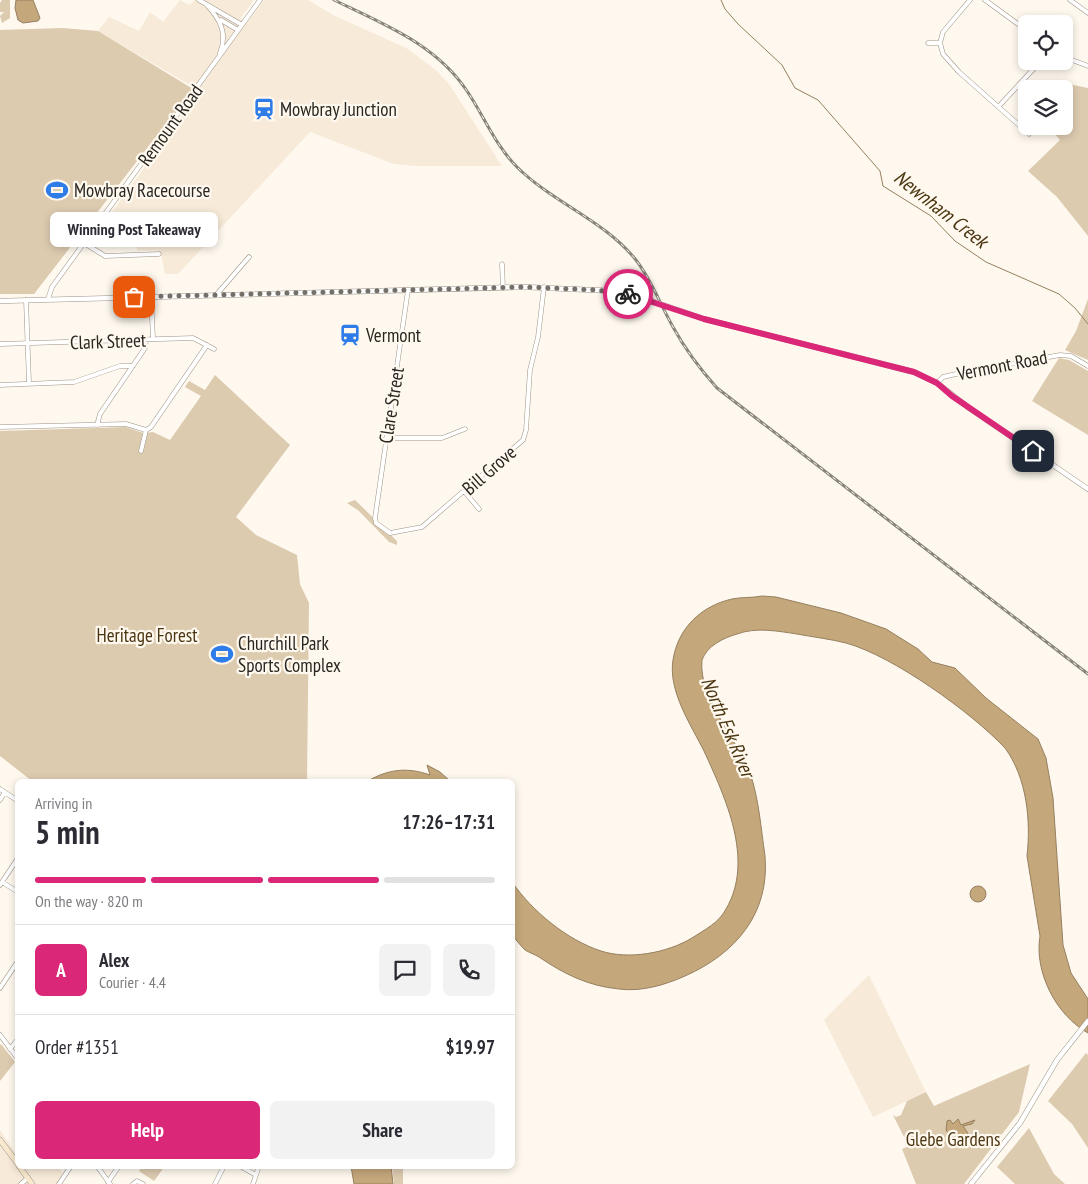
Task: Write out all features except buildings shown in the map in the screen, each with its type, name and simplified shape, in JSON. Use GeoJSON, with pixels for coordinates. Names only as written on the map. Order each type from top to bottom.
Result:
{"type":"FeatureCollection","features":[{"type":"Feature","properties":{"kind":"main road"},"geometry":{"type":"LineString","coordinates":[[0,1140],[15,1161]]}},
{"type":"Feature","properties":{"kind":"main road"},"geometry":{"type":"LineString","coordinates":[[21,1169],[32,1184]]}},
{"type":"Feature","properties":{"kind":"street"},"geometry":{"type":"LineString","coordinates":[[200,0],[242,25]]}},
{"type":"Feature","properties":{"kind":"street","name":"Remount Road"},"geometry":{"type":"LineString","coordinates":[[48,300],[52,288],[260,0]]}},
{"type":"Feature","properties":{"kind":"street"},"geometry":{"type":"LineString","coordinates":[[970,0],[946,27],[940,44],[948,60],[1018,123]]}},
{"type":"Feature","properties":{"kind":"street"},"geometry":{"type":"LineString","coordinates":[[985,0],[1018,24]]}},
{"type":"Feature","properties":{"kind":"street"},"geometry":{"type":"LineString","coordinates":[[1070,0],[1088,12]]}},
{"type":"Feature","properties":{"kind":"street"},"geometry":{"type":"LineString","coordinates":[[206,4],[221,20],[238,30]]}},
{"type":"Feature","properties":{"kind":"street"},"geometry":{"type":"LineString","coordinates":[[218,59],[224,38],[221,20],[225,15]]}},
{"type":"Feature","properties":{"kind":"street"},"geometry":{"type":"LineString","coordinates":[[928,44],[940,44]]}},
{"type":"Feature","properties":{"kind":"street"},"geometry":{"type":"LineString","coordinates":[[1073,60],[1088,66]]}},
{"type":"Feature","properties":{"kind":"street"},"geometry":{"type":"LineString","coordinates":[[1000,106],[1033,70]]}},
{"type":"Feature","properties":{"kind":"street"},"geometry":{"type":"LineString","coordinates":[[84,243],[104,256],[159,254]]}},
{"type":"Feature","properties":{"kind":"street"},"geometry":{"type":"LineString","coordinates":[[217,294],[249,256]]}},
{"type":"Feature","properties":{"kind":"street"},"geometry":{"type":"LineString","coordinates":[[502,264],[503,288]]}},
{"type":"Feature","properties":{"kind":"street","name":"Vermont Road"},"geometry":{"type":"LineString","coordinates":[[0,301],[544,287],[615,291],[714,321],[904,368],[937,383],[943,377],[1060,354],[1071,356],[1088,366]]}},
{"type":"Feature","properties":{"kind":"street","name":"Bill Grove"},"geometry":{"type":"LineString","coordinates":[[375,521],[390,533],[418,528],[519,444],[525,435],[532,360],[538,337],[544,287]]}},
{"type":"Feature","properties":{"kind":"street","name":"Clare Street"},"geometry":{"type":"LineString","coordinates":[[375,521],[408,290]]}},
{"type":"Feature","properties":{"kind":"street"},"geometry":{"type":"LineString","coordinates":[[151,296],[152,339]]}},
{"type":"Feature","properties":{"kind":"street"},"geometry":{"type":"LineString","coordinates":[[26,300],[29,384]]}},
{"type":"Feature","properties":{"kind":"street","name":"Clark Street"},"geometry":{"type":"LineString","coordinates":[[0,344],[192,338],[214,349]]}},
{"type":"Feature","properties":{"kind":"street"},"geometry":{"type":"LineString","coordinates":[[97,425],[100,414],[145,348],[146,340]]}},
{"type":"Feature","properties":{"kind":"street"},"geometry":{"type":"LineString","coordinates":[[141,451],[146,430],[151,427],[207,345]]}},
{"type":"Feature","properties":{"kind":"street"},"geometry":{"type":"LineString","coordinates":[[0,385],[74,382],[120,366],[133,366]]}},
{"type":"Feature","properties":{"kind":"street"},"geometry":{"type":"LineString","coordinates":[[937,383],[969,408],[1088,489]]}},
{"type":"Feature","properties":{"kind":"street"},"geometry":{"type":"LineString","coordinates":[[0,428],[129,424],[146,430]]}},
{"type":"Feature","properties":{"kind":"street"},"geometry":{"type":"LineString","coordinates":[[386,438],[442,438],[466,429]]}},
{"type":"Feature","properties":{"kind":"street"},"geometry":{"type":"LineString","coordinates":[[464,491],[479,509]]}},
{"type":"Feature","properties":{"kind":"street"},"geometry":{"type":"LineString","coordinates":[[0,788],[15,799]]}},
{"type":"Feature","properties":{"kind":"street"},"geometry":{"type":"LineString","coordinates":[[0,800],[5,792]]}},
{"type":"Feature","properties":{"kind":"street"},"geometry":{"type":"LineString","coordinates":[[15,863],[1,884],[15,891]]}},
{"type":"Feature","properties":{"kind":"street"},"geometry":{"type":"LineString","coordinates":[[0,988],[15,966]]}},
{"type":"Feature","properties":{"kind":"street"},"geometry":{"type":"LineString","coordinates":[[971,1184],[1020,1123],[1068,1046],[1088,1021]]}},
{"type":"Feature","properties":{"kind":"street"},"geometry":{"type":"LineString","coordinates":[[0,1035],[15,1055]]}},
{"type":"Feature","properties":{"kind":"street"},"geometry":{"type":"LineString","coordinates":[[10,1049],[15,1043]]}},
{"type":"Feature","properties":{"kind":"street"},"geometry":{"type":"LineString","coordinates":[[59,1184],[69,1169]]}},
{"type":"Feature","properties":{"kind":"street"},"geometry":{"type":"LineString","coordinates":[[99,1169],[109,1183],[117,1169]]}},
{"type":"Feature","properties":{"kind":"street"},"geometry":{"type":"LineString","coordinates":[[215,1184],[222,1169]]}},
{"type":"Feature","properties":{"kind":"street"},"geometry":{"type":"LineString","coordinates":[[245,1169],[256,1175]]}},
{"type":"Feature","properties":{"kind":"street"},"geometry":{"type":"LineString","coordinates":[[253,1184],[258,1169]]}},
{"type":"Feature","properties":{"kind":"street"},"geometry":{"type":"LineString","coordinates":[[20,1184],[28,1178]]}},
{"type":"Feature","properties":{"kind":"street"},"geometry":{"type":"LineString","coordinates":[[133,1184],[138,1181],[143,1184]]}},
{"type":"Feature","properties":{"kind":"shaded area"},"geometry":{"type":"Polygon","coordinates":[[[16,0],[33,0],[40,18],[38,21],[23,23],[18,20],[15,8],[16,0]]]}},
{"type":"Feature","properties":{"kind":"shaded area"},"geometry":{"type":"Polygon","coordinates":[[[180,0],[190,5],[194,0],[254,0],[240,19],[247,23],[264,0],[308,0],[333,15],[408,49],[437,71],[449,84],[502,166],[416,166],[394,164],[310,132],[178,274],[165,274],[162,258],[158,250],[137,251],[136,234],[114,236],[120,227],[107,219],[200,91],[98,31],[109,17],[139,31],[150,12],[163,22],[180,0]]]}},
{"type":"Feature","properties":{"kind":"shaded area"},"geometry":{"type":"Polygon","coordinates":[[[762,596],[776,597],[841,613],[886,629],[918,649],[932,662],[955,668],[986,698],[1038,739],[1046,758],[1053,798],[1063,945],[1071,973],[1088,999],[1088,1033],[1066,1015],[1057,1004],[1044,978],[1040,964],[1040,936],[1027,856],[1028,814],[1026,800],[1018,773],[1005,748],[952,702],[908,672],[865,650],[846,643],[822,638],[774,631],[744,632],[716,643],[704,655],[702,660],[702,674],[712,703],[750,773],[758,804],[765,856],[765,877],[762,896],[746,930],[734,944],[703,967],[685,976],[653,987],[627,990],[597,985],[567,974],[525,950],[515,938],[515,886],[540,914],[563,932],[588,946],[612,954],[648,954],[671,948],[706,929],[723,914],[734,890],[738,870],[734,829],[720,788],[677,696],[672,672],[676,648],[686,628],[710,607],[732,599],[762,596]]]}},
{"type":"Feature","properties":{"kind":"shaded area"},"geometry":{"type":"Polygon","coordinates":[[[427,765],[448,779],[372,779],[383,774],[406,770],[430,775],[427,765]]]}},
{"type":"Feature","properties":{"kind":"shaded area"},"geometry":{"type":"Polygon","coordinates":[[[978,886],[986,894],[978,902],[970,894],[978,886]]]}},
{"type":"Feature","properties":{"kind":"shaded area"},"geometry":{"type":"Polygon","coordinates":[[[869,975],[926,1092],[873,1117],[824,1020],[869,975]]]}},
{"type":"Feature","properties":{"kind":"shaded area"},"geometry":{"type":"Polygon","coordinates":[[[958,1119],[961,1125],[975,1120],[972,1124],[963,1126],[969,1135],[966,1142],[961,1145],[955,1144],[953,1139],[956,1138],[955,1135],[952,1134],[950,1136],[946,1130],[947,1121],[950,1120],[953,1124],[958,1119]]]}},
{"type":"Feature","properties":{"kind":"shaded area"},"geometry":{"type":"Polygon","coordinates":[[[0,1130],[15,1152],[15,1169],[60,1169],[62,1172],[60,1184],[0,1184],[0,1130]]]}},
{"type":"Feature","properties":{"kind":"shaded area"},"geometry":{"type":"Polygon","coordinates":[[[352,1169],[391,1169],[393,1184],[354,1184],[352,1169]]]}},
{"type":"Feature","properties":{"kind":"green space"},"geometry":{"type":"Polygon","coordinates":[[[2,0],[10,0],[10,18],[2,23],[0,16],[4,12],[0,12],[0,3],[2,0]]]}},
{"type":"Feature","properties":{"kind":"green space","name":"Mowbray Racecourse"},"geometry":{"type":"Polygon","coordinates":[[[62,28],[98,31],[193,89],[34,294],[0,294],[0,30],[62,28]]]}},
{"type":"Feature","properties":{"kind":"green space"},"geometry":{"type":"Polygon","coordinates":[[[1073,85],[1088,88],[1088,236],[1057,197],[1028,171],[1060,140],[1056,135],[1073,135],[1073,85]]]}},
{"type":"Feature","properties":{"kind":"green space"},"geometry":{"type":"Polygon","coordinates":[[[1088,299],[1088,360],[1065,350],[1076,331],[1088,299]]]}},
{"type":"Feature","properties":{"kind":"green space"},"geometry":{"type":"Polygon","coordinates":[[[1059,358],[1069,360],[1088,371],[1088,435],[1032,401],[1059,358]]]}},
{"type":"Feature","properties":{"kind":"green space","name":"Heritage Forest"},"geometry":{"type":"Polygon","coordinates":[[[215,375],[290,445],[236,517],[256,535],[297,555],[300,584],[309,603],[307,779],[29,779],[0,756],[0,431],[126,427],[143,433],[153,432],[170,440],[201,396],[185,387],[189,381],[205,390],[215,375]]]}},
{"type":"Feature","properties":{"kind":"green space"},"geometry":{"type":"Polygon","coordinates":[[[355,500],[397,541],[397,545],[389,542],[359,511],[347,503],[355,500]]]}},
{"type":"Feature","properties":{"kind":"green space"},"geometry":{"type":"Polygon","coordinates":[[[0,1045],[15,1062],[0,1081],[0,1045]]]}},
{"type":"Feature","properties":{"kind":"green space"},"geometry":{"type":"Polygon","coordinates":[[[1086,1053],[1088,1055],[1088,1148],[1072,1124],[1048,1101],[1086,1053]]]}},
{"type":"Feature","properties":{"kind":"green space","name":"Glebe Gardens"},"geometry":{"type":"Polygon","coordinates":[[[1030,1064],[1019,1112],[964,1184],[916,1184],[902,1149],[916,1143],[910,1135],[904,1137],[893,1115],[896,1117],[901,1115],[907,1101],[926,1092],[934,1106],[1030,1064]]]}},
{"type":"Feature","properties":{"kind":"green space"},"geometry":{"type":"Polygon","coordinates":[[[1029,1128],[1054,1174],[1065,1184],[1015,1184],[997,1167],[1029,1128]]]}},
{"type":"Feature","properties":{"kind":"green space"},"geometry":{"type":"Polygon","coordinates":[[[140,1169],[163,1169],[154,1181],[139,1171],[140,1169]]]}},
{"type":"Feature","properties":{"kind":"green space"},"geometry":{"type":"Polygon","coordinates":[[[392,1169],[403,1169],[403,1184],[394,1184],[392,1169]]]}},
{"type":"Feature","properties":{"kind":"waterway","name":"Newnham Creek"},"geometry":{"type":"LineString","coordinates":[[721,0],[725,9],[738,24],[782,65],[795,88],[818,100],[880,171],[883,186],[931,216],[955,241],[986,262],[1059,294],[1075,308],[1088,324]]}},
{"type":"Feature","properties":{"kind":"railway"},"geometry":{"type":"LineString","coordinates":[[334,0],[407,37],[440,60],[467,91],[502,149],[517,167],[546,191],[594,222],[623,246],[636,260],[647,276],[683,343],[717,388],[1088,674]]}},
{"type":"Feature","properties":{"kind":"way so far"},"geometry":{"type":"LineString","coordinates":[[134,297],[524,287],[615,291],[628,294]]}},
{"type":"Feature","properties":{"kind":"place","name":"Mowbray Junction"},"geometry":{"type":"Point","coordinates":[264,109]}},
{"type":"Feature","properties":{"kind":"place","name":"Mowbray Racecourse"},"geometry":{"type":"Point","coordinates":[57,190]}},
{"type":"Feature","properties":{"kind":"place","name":"Winning Post Takeaway"},"geometry":{"type":"Point","coordinates":[134,297]}},
{"type":"Feature","properties":{"kind":"place","name":"Vermont"},"geometry":{"type":"Point","coordinates":[350,335]}},
{"type":"Feature","properties":{"kind":"place","name":"Churchill Park Sports Complex"},"geometry":{"type":"Point","coordinates":[222,654]}},
{"type":"Feature","properties":{"kind":"route"},"geometry":{"type":"LineString","coordinates":[[628,294],[704,319],[904,368],[937,383],[952,396],[1033,451]]}},
{"type":"Feature","properties":{"kind":"water label","name":"North Esk River"},"geometry":{"type":"Point","coordinates":[728,727]}}]}
